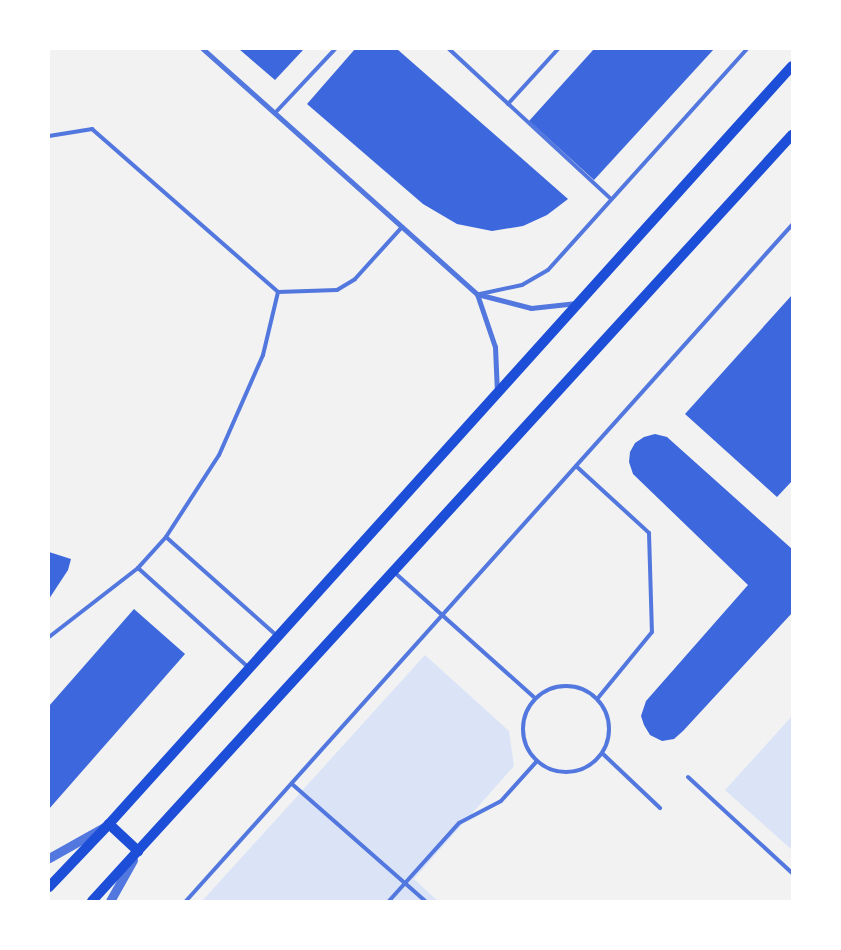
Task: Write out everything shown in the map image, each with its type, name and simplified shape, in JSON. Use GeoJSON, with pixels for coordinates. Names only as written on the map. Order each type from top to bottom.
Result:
{"type":"FeatureCollection","features":[{"type":"Feature","properties":{"kind":"main road"},"geometry":{"type":"LineString","coordinates":[[49,886],[109,824],[792,66]]}},
{"type":"Feature","properties":{"kind":"main road"},"geometry":{"type":"LineString","coordinates":[[92,901],[792,135]]}},
{"type":"Feature","properties":{"kind":"main road"},"geometry":{"type":"LineString","coordinates":[[109,824],[138,851]]}},
{"type":"Feature","properties":{"kind":"street"},"geometry":{"type":"LineString","coordinates":[[203,49],[478,294],[531,308],[580,302]]}},
{"type":"Feature","properties":{"kind":"street"},"geometry":{"type":"LineString","coordinates":[[478,294],[494,347],[497,394]]}},
{"type":"Feature","properties":{"kind":"street"},"geometry":{"type":"LineString","coordinates":[[49,858],[109,824]]}},
{"type":"Feature","properties":{"kind":"street"},"geometry":{"type":"LineString","coordinates":[[110,901],[138,851]]}},
{"type":"Feature","properties":{"kind":"lane"},"geometry":{"type":"LineString","coordinates":[[275,113],[335,49]]}},
{"type":"Feature","properties":{"kind":"lane"},"geometry":{"type":"LineString","coordinates":[[449,49],[611,199]]}},
{"type":"Feature","properties":{"kind":"lane"},"geometry":{"type":"LineString","coordinates":[[508,104],[558,49]]}},
{"type":"Feature","properties":{"kind":"lane"},"geometry":{"type":"LineString","coordinates":[[478,294],[522,285],[548,270],[746,49]]}},
{"type":"Feature","properties":{"kind":"lane"},"geometry":{"type":"LineString","coordinates":[[49,136],[92,128],[278,292],[337,290],[355,279],[402,227]]}},
{"type":"Feature","properties":{"kind":"lane"},"geometry":{"type":"LineString","coordinates":[[186,901],[792,225]]}},
{"type":"Feature","properties":{"kind":"lane"},"geometry":{"type":"LineString","coordinates":[[49,637],[138,568],[166,537],[219,456],[263,355],[278,292]]}},
{"type":"Feature","properties":{"kind":"lane"},"geometry":{"type":"LineString","coordinates":[[576,466],[649,533],[652,632],[598,698]]}},
{"type":"Feature","properties":{"kind":"lane"},"geometry":{"type":"LineString","coordinates":[[166,537],[278,637]]}},
{"type":"Feature","properties":{"kind":"lane"},"geometry":{"type":"LineString","coordinates":[[138,568],[250,668]]}},
{"type":"Feature","properties":{"kind":"lane"},"geometry":{"type":"LineString","coordinates":[[394,572],[535,698]]}},
{"type":"Feature","properties":{"kind":"lane"},"geometry":{"type":"LineString","coordinates":[[560,686],[574,686],[587,690],[598,698],[606,710],[610,724],[608,739],[602,752],[592,763],[579,770],[564,772],[550,769],[537,761],[528,750],[524,737],[524,723],[528,710],[535,698],[546,690],[560,686]]}},
{"type":"Feature","properties":{"kind":"lane"},"geometry":{"type":"LineString","coordinates":[[602,752],[660,808]]}},
{"type":"Feature","properties":{"kind":"lane"},"geometry":{"type":"LineString","coordinates":[[389,901],[459,823],[501,801],[537,761]]}},
{"type":"Feature","properties":{"kind":"lane"},"geometry":{"type":"LineString","coordinates":[[688,777],[792,873]]}},
{"type":"Feature","properties":{"kind":"lane"},"geometry":{"type":"LineString","coordinates":[[292,784],[425,901]]}},
{"type":"Feature","properties":{"kind":"shaded area"},"geometry":{"type":"Polygon","coordinates":[[[425,655],[509,731],[514,766],[414,879],[438,901],[202,901],[425,655]]]}},
{"type":"Feature","properties":{"kind":"shaded area"},"geometry":{"type":"Polygon","coordinates":[[[792,716],[792,850],[725,790],[792,716]]]}},
{"type":"Feature","properties":{"kind":"building"},"geometry":{"type":"Polygon","coordinates":[[[239,49],[304,49],[275,80],[239,49]]]}},
{"type":"Feature","properties":{"kind":"building"},"geometry":{"type":"Polygon","coordinates":[[[355,49],[397,49],[568,199],[547,215],[523,226],[492,231],[457,224],[423,204],[307,104],[355,49]]]}},
{"type":"Feature","properties":{"kind":"building"},"geometry":{"type":"Polygon","coordinates":[[[594,49],[714,49],[594,180],[529,121],[594,49]]]}},
{"type":"Feature","properties":{"kind":"building"},"geometry":{"type":"Polygon","coordinates":[[[792,295],[792,481],[777,497],[685,414],[792,295]]]}},
{"type":"Feature","properties":{"kind":"building"},"geometry":{"type":"Polygon","coordinates":[[[655,434],[667,437],[792,549],[792,613],[683,731],[674,739],[662,741],[650,735],[644,725],[641,716],[646,701],[748,585],[633,474],[629,462],[630,452],[635,443],[644,437],[655,434]]]}},
{"type":"Feature","properties":{"kind":"building"},"geometry":{"type":"Polygon","coordinates":[[[49,552],[71,559],[68,570],[49,599],[49,552]]]}},
{"type":"Feature","properties":{"kind":"building"},"geometry":{"type":"Polygon","coordinates":[[[134,609],[185,654],[49,809],[49,706],[134,609]]]}}]}
